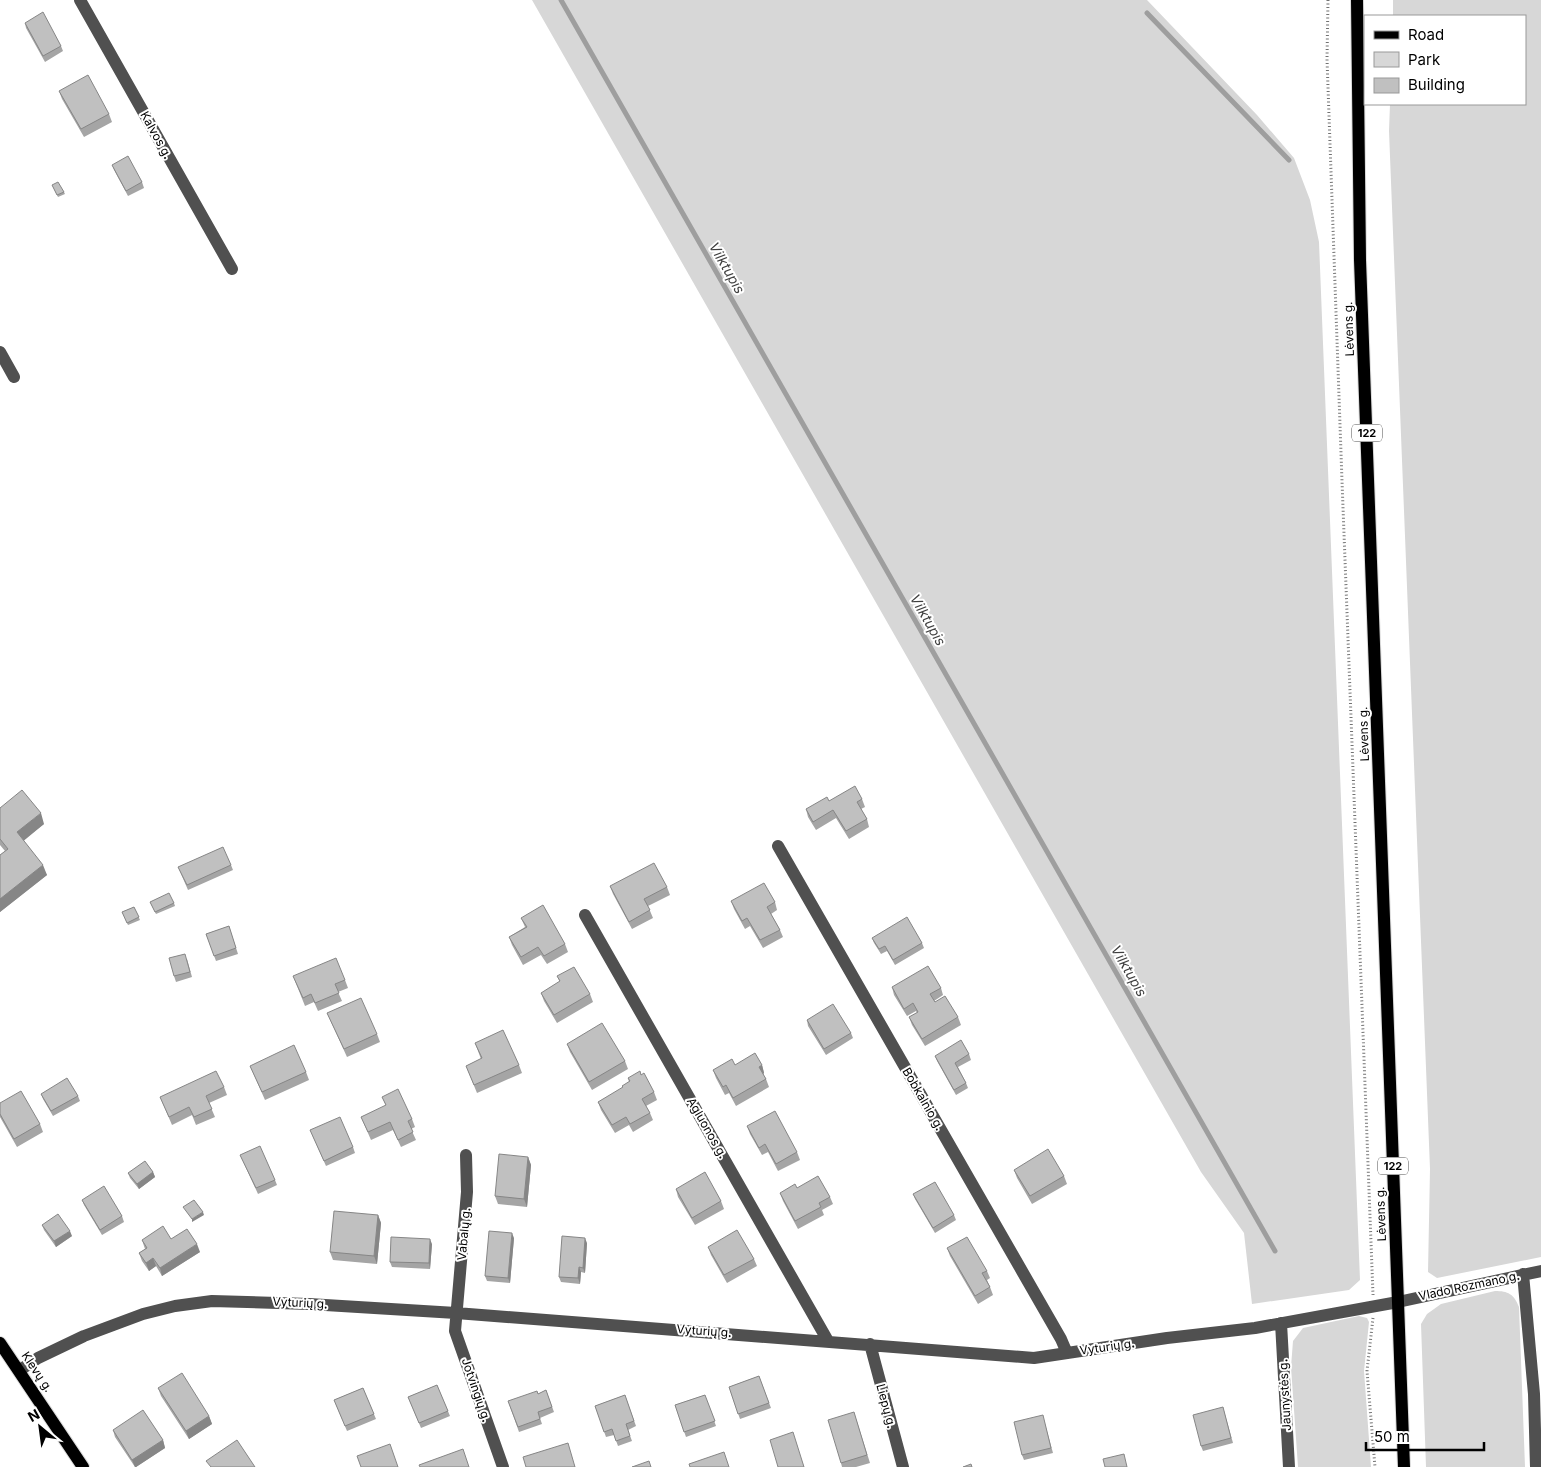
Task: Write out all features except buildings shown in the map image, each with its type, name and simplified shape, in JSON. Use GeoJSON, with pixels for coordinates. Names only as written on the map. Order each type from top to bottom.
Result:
{"type":"FeatureCollection","features":[{"type":"Feature","properties":{"kind":"main road","name":"Lėvens g."},"geometry":{"type":"LineString","coordinates":[[1357,0],[1360,260],[1404,1467]]}},
{"type":"Feature","properties":{"kind":"main road","name":"Klevų g."},"geometry":{"type":"LineString","coordinates":[[0,1343],[20,1370],[83,1467]]}},
{"type":"Feature","properties":{"kind":"street","name":"Kalvos g."},"geometry":{"type":"LineString","coordinates":[[80,0],[232,270]]}},
{"type":"Feature","properties":{"kind":"street"},"geometry":{"type":"LineString","coordinates":[[0,352],[14,377]]}},
{"type":"Feature","properties":{"kind":"street","name":"Bobkalnio g."},"geometry":{"type":"LineString","coordinates":[[778,846],[1061,1339],[1067,1353]]}},
{"type":"Feature","properties":{"kind":"street","name":"Agluonos g."},"geometry":{"type":"LineString","coordinates":[[586,915],[828,1341]]}},
{"type":"Feature","properties":{"kind":"street","name":"Vabalų g."},"geometry":{"type":"LineString","coordinates":[[456,1313],[468,1192],[466,1155]]}},
{"type":"Feature","properties":{"kind":"street","name":"Vlado Rozmano g."},"geometry":{"type":"LineString","coordinates":[[1398,1302],[1541,1271]]}},
{"type":"Feature","properties":{"kind":"street"},"geometry":{"type":"LineString","coordinates":[[1523,1274],[1534,1394],[1536,1467]]}},
{"type":"Feature","properties":{"kind":"street","name":"Vyturių g."},"geometry":{"type":"LineString","coordinates":[[20,1370],[38,1358],[84,1336],[143,1314],[175,1306],[212,1301],[309,1304],[456,1313],[1034,1358],[1167,1338],[1255,1328],[1398,1302]]}},
{"type":"Feature","properties":{"kind":"street","name":"Jotvingių g."},"geometry":{"type":"LineString","coordinates":[[456,1313],[456,1330],[503,1467]]}},
{"type":"Feature","properties":{"kind":"street","name":"Jaunystės g."},"geometry":{"type":"LineString","coordinates":[[1280,1323],[1288,1467]]}},
{"type":"Feature","properties":{"kind":"street","name":"Liepų g."},"geometry":{"type":"LineString","coordinates":[[870,1344],[903,1467]]}},
{"type":"Feature","properties":{"kind":"path"},"geometry":{"type":"LineString","coordinates":[[1328,0],[1327,59],[1367,1098],[1371,1276],[1374,1305],[1367,1370],[1375,1467]]}},
{"type":"Feature","properties":{"kind":"green space"},"geometry":{"type":"Polygon","coordinates":[[[532,0],[1147,0],[1257,115],[1294,158],[1310,200],[1319,242],[1360,1280],[1349,1290],[1252,1304],[1244,1233],[1201,1172],[532,0]]]}},
{"type":"Feature","properties":{"kind":"green space"},"geometry":{"type":"Polygon","coordinates":[[[1393,0],[1541,0],[1541,1257],[1437,1278],[1428,1272],[1430,1169],[1389,131],[1390,105],[1526,105],[1526,15],[1393,15],[1393,0]]]}},
{"type":"Feature","properties":{"kind":"green space"},"geometry":{"type":"Polygon","coordinates":[[[1495,1291],[1510,1294],[1519,1307],[1525,1467],[1426,1467],[1421,1324],[1427,1314],[1441,1304],[1495,1291]]]}},
{"type":"Feature","properties":{"kind":"green space"},"geometry":{"type":"Polygon","coordinates":[[[1359,1316],[1367,1318],[1369,1322],[1364,1371],[1371,1467],[1298,1467],[1291,1367],[1293,1341],[1303,1328],[1359,1316]]]}},
{"type":"Feature","properties":{"kind":"waterway","name":"Vilktupis"},"geometry":{"type":"LineString","coordinates":[[561,0],[1275,1251]]}},
{"type":"Feature","properties":{"kind":"waterway"},"geometry":{"type":"LineString","coordinates":[[1147,13],[1289,160]]}}]}
